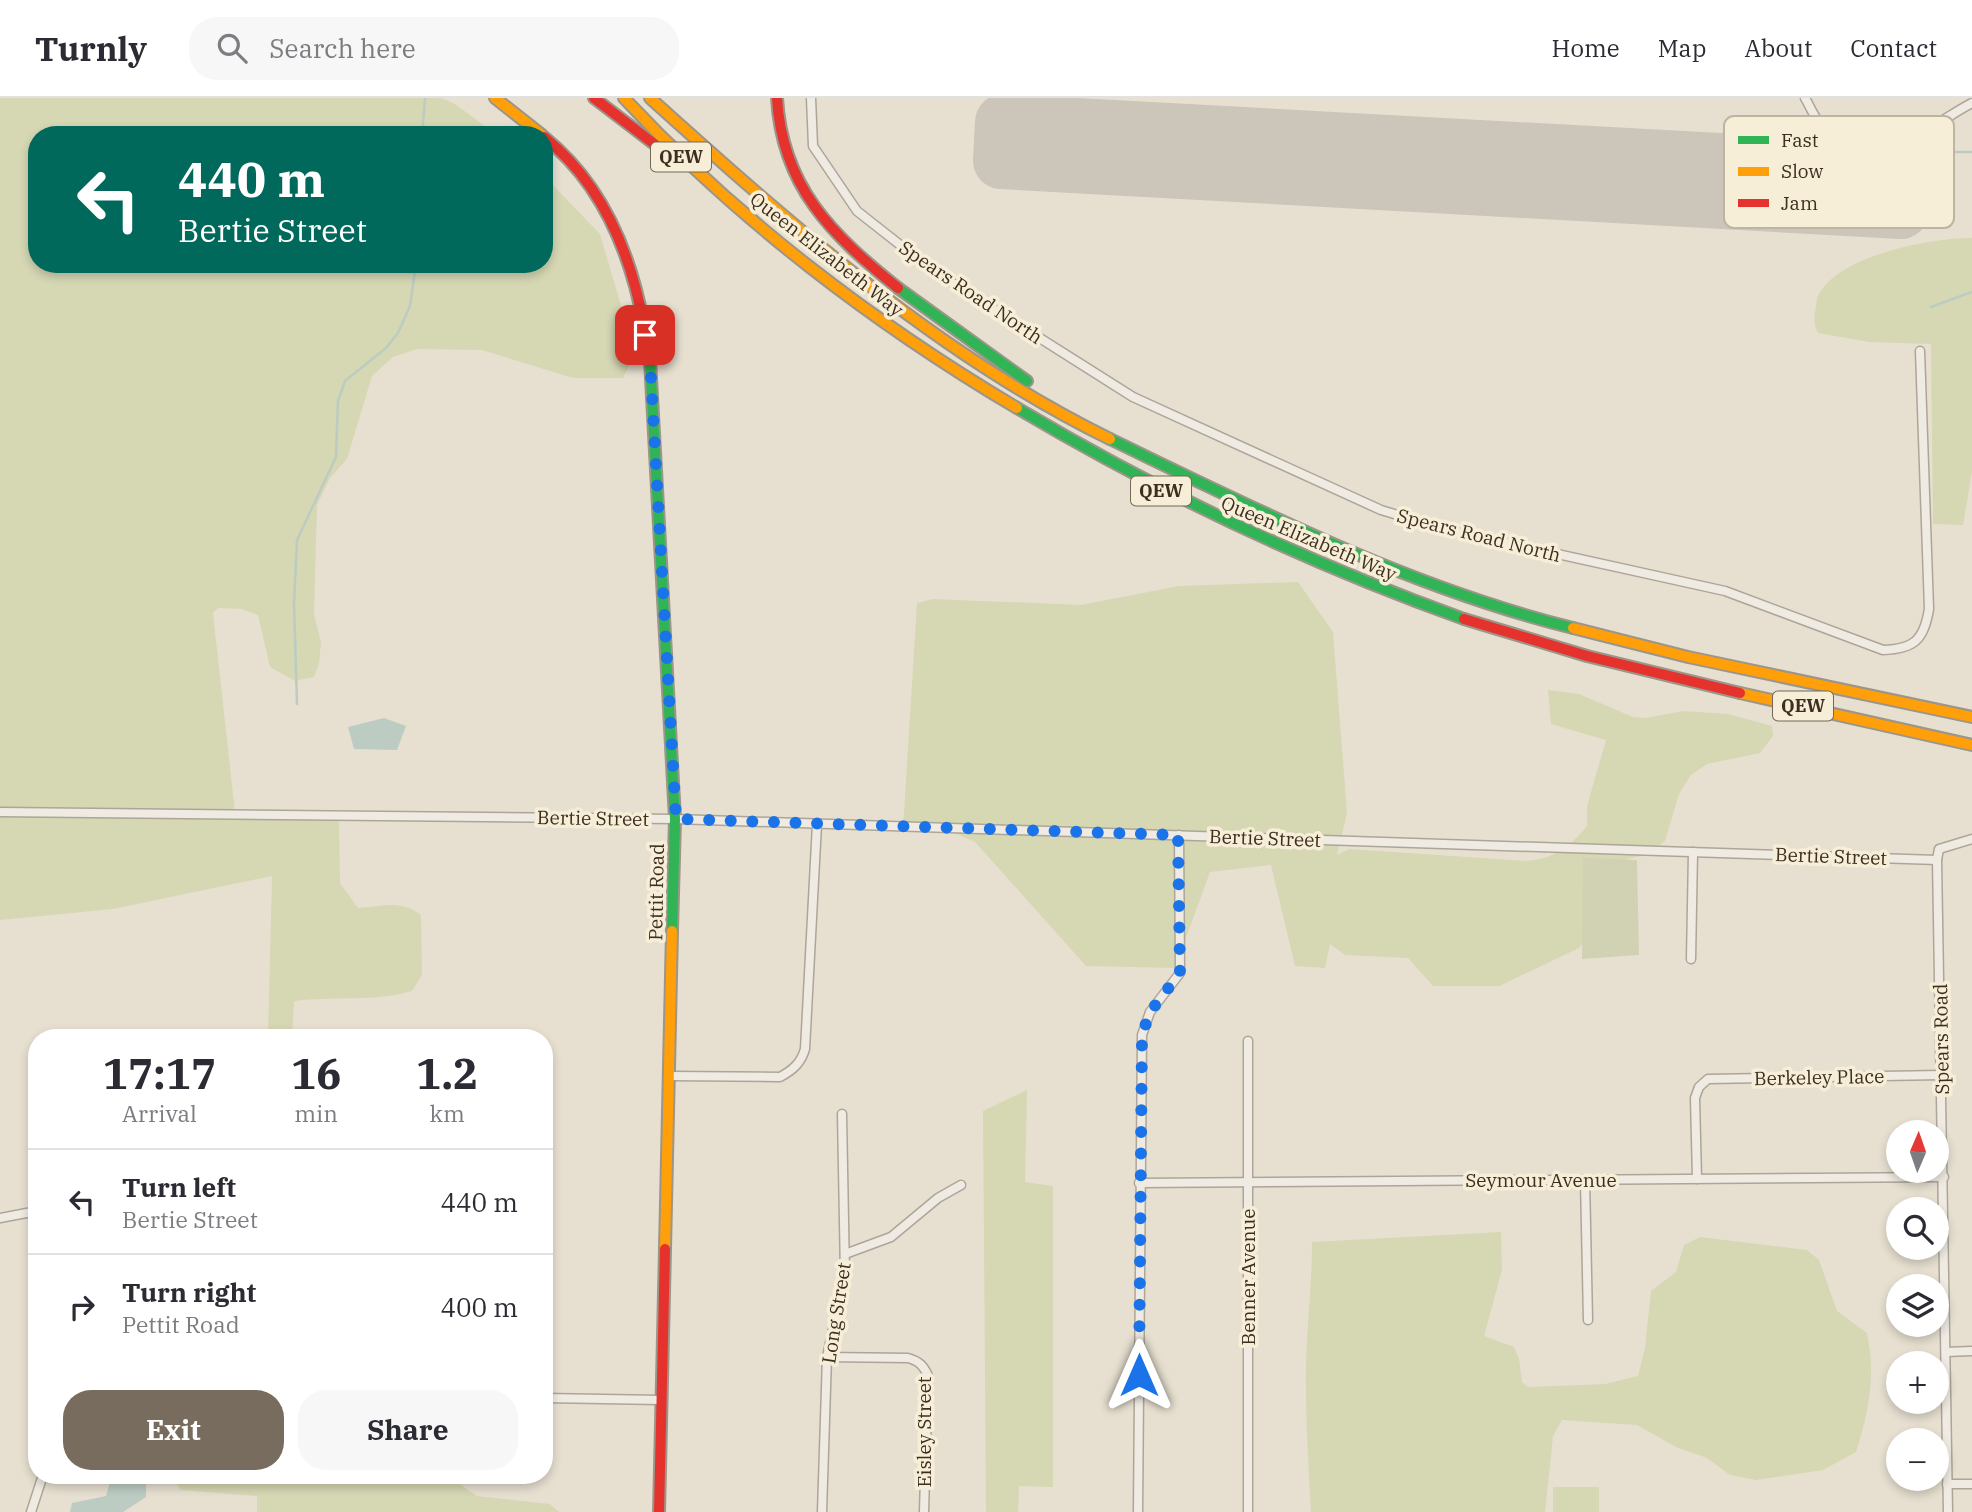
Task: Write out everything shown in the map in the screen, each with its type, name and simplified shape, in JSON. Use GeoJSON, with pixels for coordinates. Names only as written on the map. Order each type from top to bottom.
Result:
{"type":"FeatureCollection","features":[{"type":"Feature","properties":{"kind":"main road","name":"Pettit Road"},"geometry":{"type":"LineString","coordinates":[[495,98],[530,126]]}},
{"type":"Feature","properties":{"kind":"main road"},"geometry":{"type":"LineString","coordinates":[[594,98],[742,211]]}},
{"type":"Feature","properties":{"kind":"main road","name":"Queen Elizabeth Way"},"geometry":{"type":"LineString","coordinates":[[624,98],[663,141],[742,211],[892,328],[1013,408],[1137,479],[1266,542],[1399,595],[1531,641],[1972,745]]}},
{"type":"Feature","properties":{"kind":"main road","name":"Queen Elizabeth Way"},"geometry":{"type":"LineString","coordinates":[[650,98],[818,245],[947,344],[1096,432],[1294,528],[1504,611],[1688,657],[1972,717]]}},
{"type":"Feature","properties":{"kind":"main road"},"geometry":{"type":"LineString","coordinates":[[778,98],[781,135],[793,174],[816,210],[895,285],[1096,432]]}},
{"type":"Feature","properties":{"kind":"main road","name":"Pettit Road"},"geometry":{"type":"LineString","coordinates":[[553,144],[563,152],[601,201],[620,236],[637,286],[650,360],[676,819],[659,1512]]}},
{"type":"Feature","properties":{"kind":"street","name":"Spears Road North"},"geometry":{"type":"LineString","coordinates":[[811,98],[813,146],[857,211],[932,270],[1133,397],[1381,510],[1444,529],[1725,592],[1883,650],[1906,649],[1914,642],[1922,632],[1929,609],[1920,351]]}},
{"type":"Feature","properties":{"kind":"street"},"geometry":{"type":"LineString","coordinates":[[1805,98],[1816,116]]}},
{"type":"Feature","properties":{"kind":"street"},"geometry":{"type":"LineString","coordinates":[[1949,116],[1972,103]]}},
{"type":"Feature","properties":{"kind":"street","name":"Bertie Street"},"geometry":{"type":"LineString","coordinates":[[0,811],[676,819],[1937,860]]}},
{"type":"Feature","properties":{"kind":"street"},"geometry":{"type":"LineString","coordinates":[[669,1076],[780,1077],[793,1070],[802,1059],[817,824]]}},
{"type":"Feature","properties":{"kind":"street"},"geometry":{"type":"LineString","coordinates":[[1138,1512],[1142,1035],[1150,1012],[1180,973],[1178,835]]}},
{"type":"Feature","properties":{"kind":"street"},"geometry":{"type":"LineString","coordinates":[[1937,860],[1939,849],[1972,839]]}},
{"type":"Feature","properties":{"kind":"street"},"geometry":{"type":"LineString","coordinates":[[1691,959],[1693,852]]}},
{"type":"Feature","properties":{"kind":"street","name":"Spears Road"},"geometry":{"type":"LineString","coordinates":[[1937,860],[1943,1120]]}},
{"type":"Feature","properties":{"kind":"street","name":"Benner Avenue"},"geometry":{"type":"LineString","coordinates":[[1248,1041],[1248,1512]]}},
{"type":"Feature","properties":{"kind":"street","name":"Berkeley Place"},"geometry":{"type":"LineString","coordinates":[[1697,1179],[1695,1098],[1699,1087],[1708,1079],[1942,1075]]}},
{"type":"Feature","properties":{"kind":"street","name":"Long Street"},"geometry":{"type":"LineString","coordinates":[[822,1512],[827,1357],[845,1275],[842,1114]]}},
{"type":"Feature","properties":{"kind":"street","name":"Seymour Avenue"},"geometry":{"type":"LineString","coordinates":[[1139,1183],[1886,1177]]}},
{"type":"Feature","properties":{"kind":"street"},"geometry":{"type":"LineString","coordinates":[[1586,1180],[1588,1320]]}},
{"type":"Feature","properties":{"kind":"street","name":"Spears Road"},"geometry":{"type":"LineString","coordinates":[[1944,1183],[1946,1351]]}},
{"type":"Feature","properties":{"kind":"street"},"geometry":{"type":"LineString","coordinates":[[845,1254],[891,1237],[939,1198],[961,1185]]}},
{"type":"Feature","properties":{"kind":"street"},"geometry":{"type":"LineString","coordinates":[[0,1218],[28,1213]]}},
{"type":"Feature","properties":{"kind":"street"},"geometry":{"type":"LineString","coordinates":[[1949,1352],[1972,1350]]}},
{"type":"Feature","properties":{"kind":"street","name":"Eisley Street"},"geometry":{"type":"LineString","coordinates":[[827,1357],[908,1358],[918,1362],[925,1370],[924,1512]]}},
{"type":"Feature","properties":{"kind":"street"},"geometry":{"type":"LineString","coordinates":[[553,1398],[662,1400]]}},
{"type":"Feature","properties":{"kind":"street"},"geometry":{"type":"LineString","coordinates":[[1949,1483],[1972,1484]]}},
{"type":"Feature","properties":{"kind":"street"},"geometry":{"type":"LineString","coordinates":[[30,1512],[40,1484]]}},
{"type":"Feature","properties":{"kind":"street","name":"Spears Road"},"geometry":{"type":"LineString","coordinates":[[1947,1491],[1948,1512]]}},
{"type":"Feature","properties":{"kind":"green space"},"geometry":{"type":"Polygon","coordinates":[[[0,98],[441,98],[455,104],[485,126],[28,126],[28,273],[553,273],[553,185],[600,234],[630,336],[631,362],[623,378],[573,378],[482,350],[417,349],[393,357],[372,376],[347,459],[330,478],[317,505],[314,614],[321,642],[319,664],[314,677],[295,681],[270,667],[258,615],[241,609],[218,608],[213,613],[235,813],[339,820],[340,883],[358,908],[398,905],[421,915],[422,975],[412,991],[398,994],[294,1001],[292,1029],[268,1029],[272,876],[113,909],[0,920],[0,98]]]}},
{"type":"Feature","properties":{"kind":"green space"},"geometry":{"type":"Polygon","coordinates":[[[1972,238],[1972,472],[1963,525],[1933,524],[1931,344],[1869,342],[1818,333],[1814,321],[1816,302],[1829,282],[1865,260],[1933,241],[1972,238]]]}},
{"type":"Feature","properties":{"kind":"green space"},"geometry":{"type":"Polygon","coordinates":[[[1298,582],[1333,632],[1347,813],[1337,855],[1349,849],[1526,861],[1545,858],[1567,846],[1587,826],[1587,806],[1606,740],[1551,724],[1548,690],[1579,694],[1633,717],[1646,718],[1683,711],[1728,714],[1772,726],[1773,736],[1760,753],[1707,764],[1691,775],[1679,794],[1665,841],[1646,855],[1627,859],[1611,869],[1594,929],[1579,948],[1499,986],[1433,986],[1408,958],[1345,955],[1330,944],[1325,968],[1295,966],[1271,865],[1210,872],[1175,968],[1086,966],[975,842],[948,830],[903,828],[917,603],[933,599],[1081,605],[1179,586],[1298,582]]]}},
{"type":"Feature","properties":{"kind":"green space"},"geometry":{"type":"Polygon","coordinates":[[[1583,858],[1637,860],[1639,955],[1582,959],[1583,858]]]}},
{"type":"Feature","properties":{"kind":"green space"},"geometry":{"type":"Polygon","coordinates":[[[1027,1090],[1025,1182],[1053,1186],[1053,1487],[1019,1486],[1018,1512],[986,1512],[983,1111],[1027,1090]]]}},
{"type":"Feature","properties":{"kind":"green space"},"geometry":{"type":"Polygon","coordinates":[[[1501,1232],[1502,1270],[1484,1336],[1514,1347],[1519,1359],[1522,1382],[1528,1387],[1605,1384],[1638,1376],[1645,1348],[1651,1291],[1676,1272],[1684,1245],[1700,1237],[1807,1250],[1819,1260],[1837,1311],[1867,1333],[1871,1363],[1870,1393],[1856,1452],[1823,1470],[1756,1480],[1730,1475],[1707,1458],[1676,1447],[1637,1425],[1562,1420],[1553,1436],[1545,1512],[1311,1512],[1306,1369],[1312,1242],[1501,1232]]]}},
{"type":"Feature","properties":{"kind":"green space"},"geometry":{"type":"Polygon","coordinates":[[[178,1484],[459,1484],[477,1496],[550,1504],[559,1512],[257,1512],[257,1496],[180,1490],[178,1484]]]}},
{"type":"Feature","properties":{"kind":"green space"},"geometry":{"type":"Polygon","coordinates":[[[1553,1487],[1599,1487],[1599,1512],[1553,1512],[1553,1487]]]}},
{"type":"Feature","properties":{"kind":"shaded area"},"geometry":{"type":"Polygon","coordinates":[[[384,718],[406,726],[397,750],[354,749],[348,727],[384,718]]]}},
{"type":"Feature","properties":{"kind":"shaded area"},"geometry":{"type":"Polygon","coordinates":[[[109,1484],[146,1484],[146,1497],[123,1512],[70,1512],[72,1503],[106,1496],[109,1484]]]}},
{"type":"Feature","properties":{"kind":"waterway"},"geometry":{"type":"LineString","coordinates":[[423,126],[425,98]]}},
{"type":"Feature","properties":{"kind":"waterway"},"geometry":{"type":"LineString","coordinates":[[1954,152],[1972,152]]}},
{"type":"Feature","properties":{"kind":"waterway"},"geometry":{"type":"LineString","coordinates":[[297,704],[294,604],[297,540],[336,457],[338,401],[345,381],[386,348],[398,333],[410,306],[415,273]]}},
{"type":"Feature","properties":{"kind":"waterway"},"geometry":{"type":"LineString","coordinates":[[1931,307],[1972,292]]}},
{"type":"Feature","properties":{"kind":"runway"},"geometry":{"type":"LineString","coordinates":[[1003,122],[1724,161]]}},
{"type":"Feature","properties":{"kind":"runway"},"geometry":{"type":"LineString","coordinates":[[1003,122],[1001,161],[1724,201]]}},
{"type":"Feature","properties":{"kind":"traffic: fast"},"geometry":{"type":"LineString","coordinates":[[898,288],[1027,381]]}},
{"type":"Feature","properties":{"kind":"traffic: fast"},"geometry":{"type":"LineString","coordinates":[[644,326],[650,360],[675,819],[672,931]]}},
{"type":"Feature","properties":{"kind":"traffic: fast"},"geometry":{"type":"LineString","coordinates":[[1017,408],[1125,469],[1236,524],[1348,574],[1464,619]]}},
{"type":"Feature","properties":{"kind":"traffic: fast"},"geometry":{"type":"LineString","coordinates":[[1110,439],[1279,520],[1395,570],[1453,592],[1573,628]]}},
{"type":"Feature","properties":{"kind":"traffic: slow"},"geometry":{"type":"LineString","coordinates":[[495,98],[531,126]]}},
{"type":"Feature","properties":{"kind":"traffic: slow"},"geometry":{"type":"LineString","coordinates":[[624,98],[713,186],[810,267],[912,341],[1017,408]]}},
{"type":"Feature","properties":{"kind":"traffic: slow"},"geometry":{"type":"LineString","coordinates":[[650,98],[812,240],[926,328],[985,368],[1110,439]]}},
{"type":"Feature","properties":{"kind":"traffic: slow"},"geometry":{"type":"LineString","coordinates":[[1573,628],[1688,657],[1972,717]]}},
{"type":"Feature","properties":{"kind":"traffic: slow"},"geometry":{"type":"LineString","coordinates":[[1740,693],[1972,745]]}},
{"type":"Feature","properties":{"kind":"traffic: slow"},"geometry":{"type":"LineString","coordinates":[[665,1249],[672,931]]}},
{"type":"Feature","properties":{"kind":"traffic: jam"},"geometry":{"type":"LineString","coordinates":[[594,98],[662,150]]}},
{"type":"Feature","properties":{"kind":"traffic: jam"},"geometry":{"type":"LineString","coordinates":[[777,98],[781,130],[800,183],[832,228],[898,288]]}},
{"type":"Feature","properties":{"kind":"traffic: jam"},"geometry":{"type":"LineString","coordinates":[[553,145],[583,176],[611,222],[631,273],[644,326]]}},
{"type":"Feature","properties":{"kind":"traffic: jam"},"geometry":{"type":"LineString","coordinates":[[1464,619],[1587,656],[1740,693]]}},
{"type":"Feature","properties":{"kind":"traffic: jam"},"geometry":{"type":"LineString","coordinates":[[659,1512],[665,1249]]}},
{"type":"Feature","properties":{"kind":"route"},"geometry":{"type":"LineString","coordinates":[[645,335],[650,360],[676,819],[1178,835],[1180,973],[1150,1012],[1142,1035],[1139,1375]]}}]}
